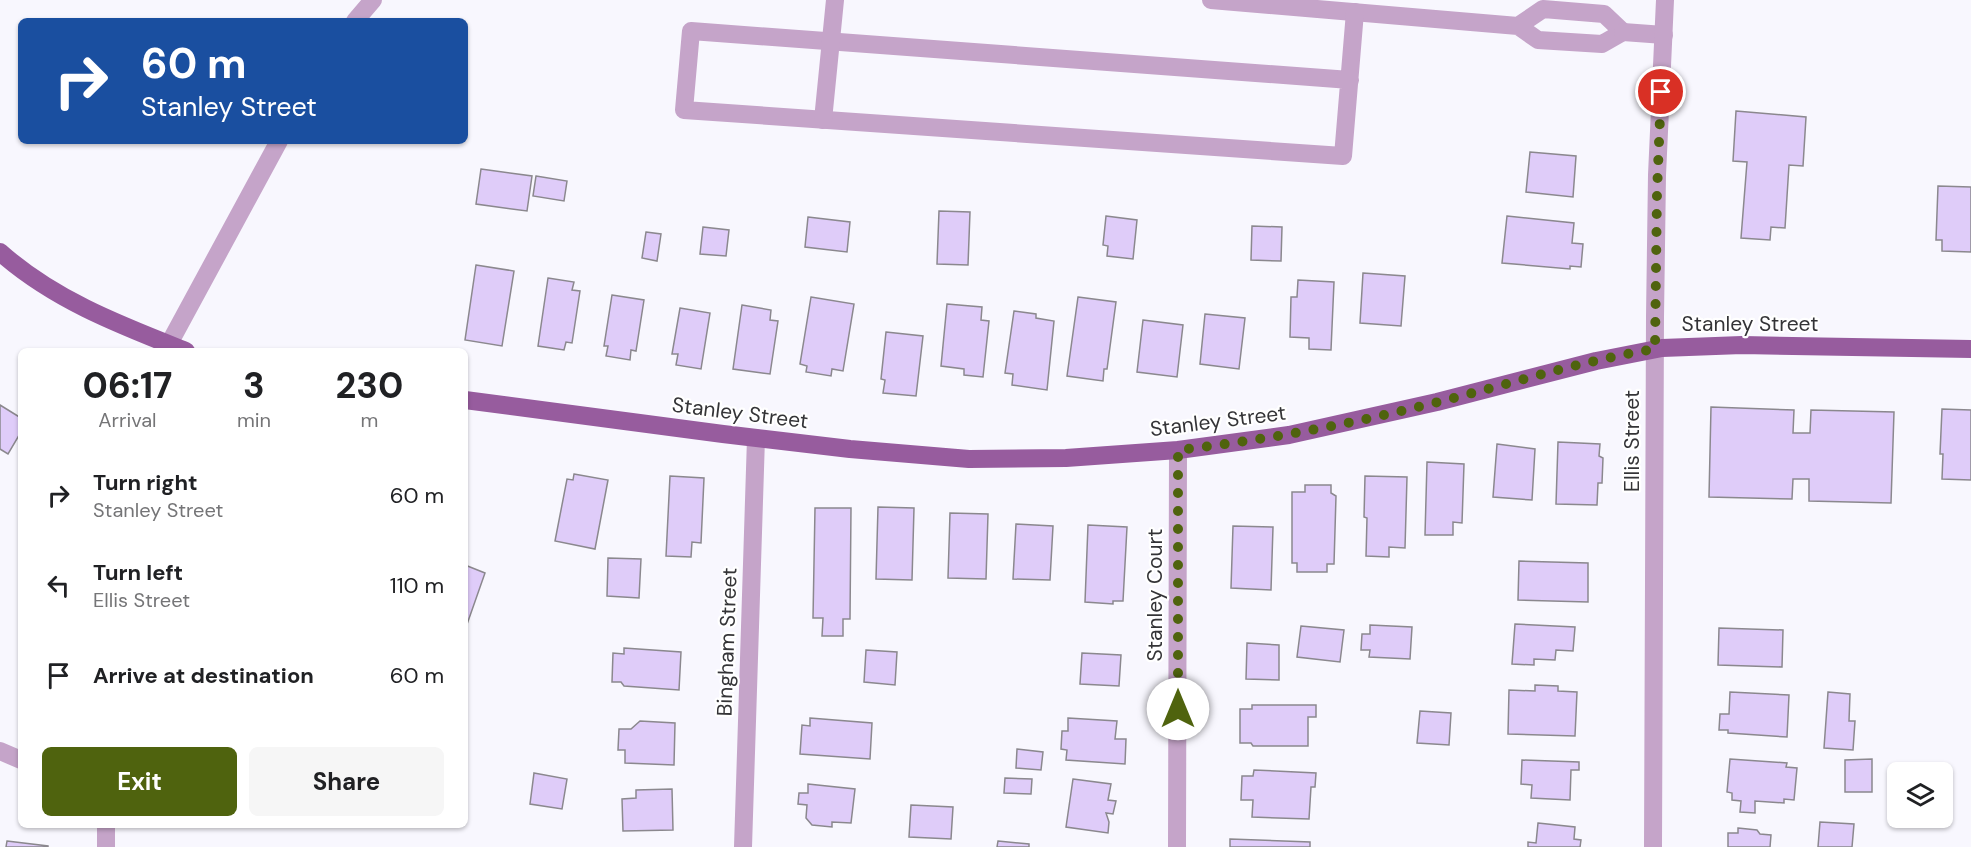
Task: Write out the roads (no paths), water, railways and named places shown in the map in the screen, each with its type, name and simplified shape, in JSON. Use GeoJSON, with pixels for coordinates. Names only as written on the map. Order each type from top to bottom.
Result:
{"type":"FeatureCollection","features":[{"type":"Feature","properties":{"kind":"main road"},"geometry":{"type":"LineString","coordinates":[[0,252],[22,272],[52,291],[95,314],[177,348]]}},
{"type":"Feature","properties":{"kind":"main road","name":"Stanley Street"},"geometry":{"type":"LineString","coordinates":[[468,400],[850,449],[969,459],[1066,458],[1178,450],[1289,435],[1437,402],[1596,361],[1655,349],[1742,345],[1971,349]]}},
{"type":"Feature","properties":{"kind":"street"},"geometry":{"type":"LineString","coordinates":[[358,18],[373,0]]}},
{"type":"Feature","properties":{"kind":"street"},"geometry":{"type":"LineString","coordinates":[[823,120],[835,0]]}},
{"type":"Feature","properties":{"kind":"street"},"geometry":{"type":"LineString","coordinates":[[1211,0],[1518,26],[1538,40],[1602,44],[1623,32],[1664,35]]}},
{"type":"Feature","properties":{"kind":"street","name":"Ellis Street"},"geometry":{"type":"LineString","coordinates":[[1653,847],[1657,186],[1665,0]]}},
{"type":"Feature","properties":{"kind":"street"},"geometry":{"type":"LineString","coordinates":[[1518,26],[1543,9],[1604,14],[1623,32]]}},
{"type":"Feature","properties":{"kind":"street"},"geometry":{"type":"LineString","coordinates":[[1350,80],[692,31],[684,110],[1343,156],[1350,80],[1355,12]]}},
{"type":"Feature","properties":{"kind":"street"},"geometry":{"type":"LineString","coordinates":[[177,348],[278,144]]}},
{"type":"Feature","properties":{"kind":"street","name":"Bingham Street"},"geometry":{"type":"LineString","coordinates":[[743,847],[756,438]]}},
{"type":"Feature","properties":{"kind":"street","name":"Stanley Court"},"geometry":{"type":"LineString","coordinates":[[1177,847],[1178,450]]}},
{"type":"Feature","properties":{"kind":"street"},"geometry":{"type":"LineString","coordinates":[[0,751],[18,759]]}},
{"type":"Feature","properties":{"kind":"street"},"geometry":{"type":"LineString","coordinates":[[106,828],[106,847]]}}]}
